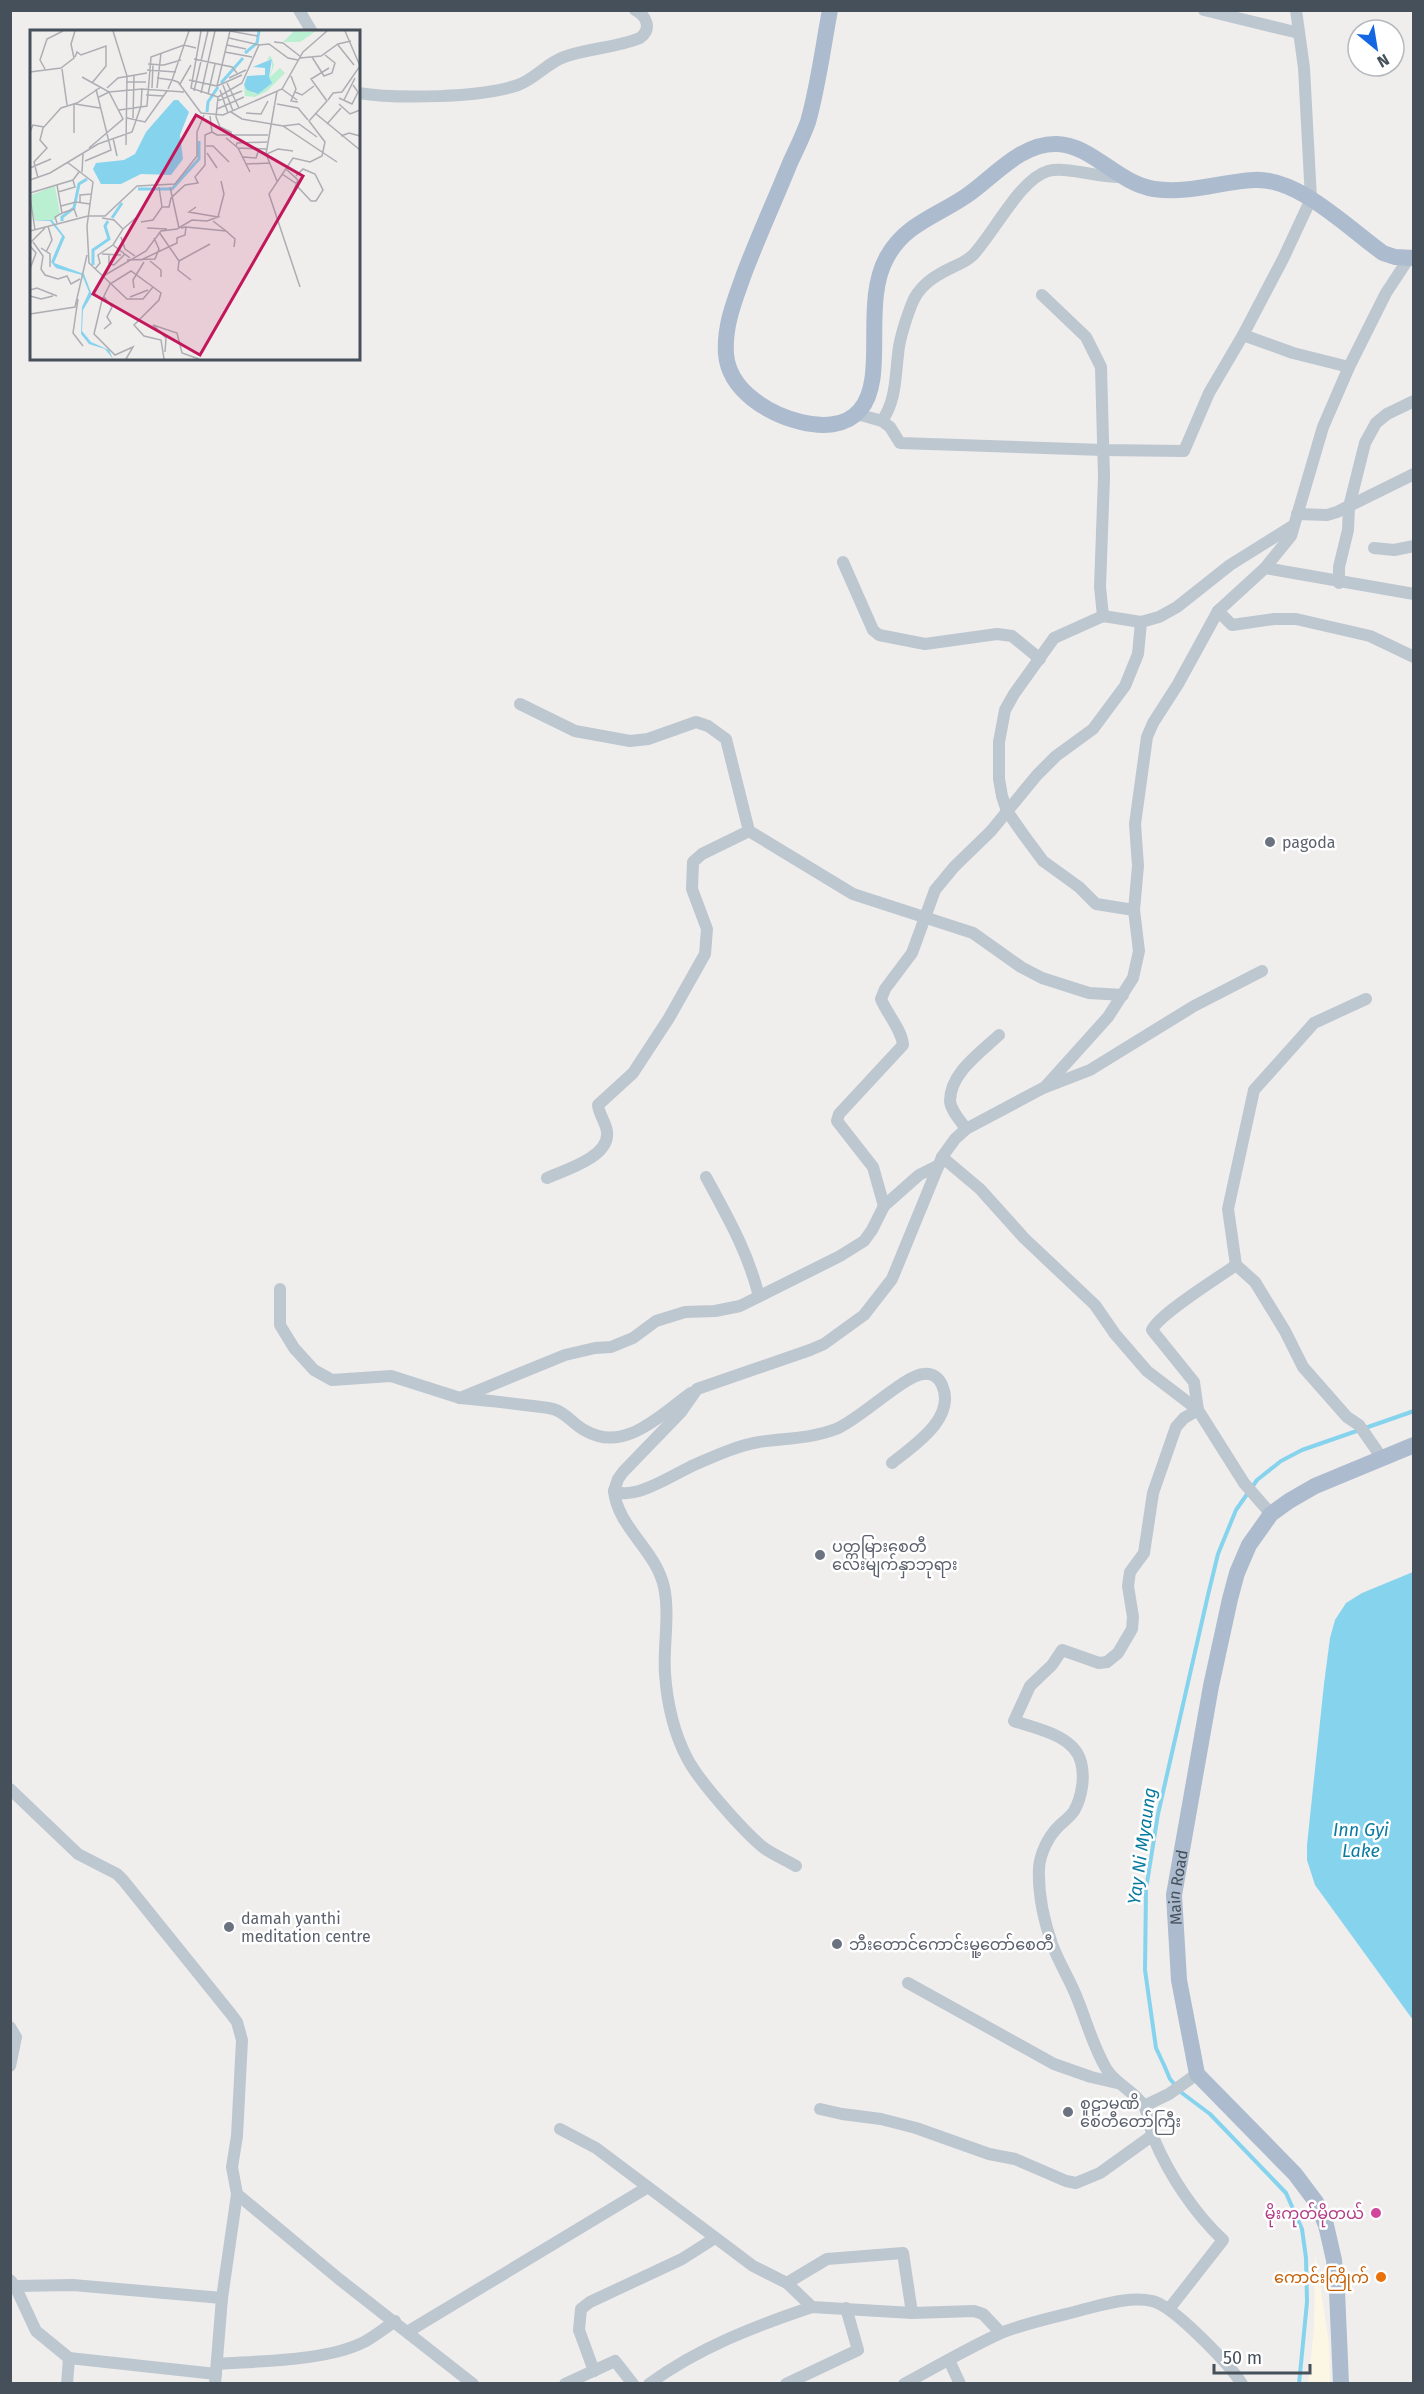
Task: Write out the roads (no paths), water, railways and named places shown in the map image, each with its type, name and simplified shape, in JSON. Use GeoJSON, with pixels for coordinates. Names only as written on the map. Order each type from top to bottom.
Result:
{"type":"FeatureCollection","features":[{"type":"Feature","properties":{"kind":"main road"},"geometry":{"type":"LineString","coordinates":[[830,10],[808,122],[749,261],[730,314],[726,357],[730,369],[746,393],[754,400],[787,418],[822,425],[841,422],[857,414],[867,400],[871,388],[874,366],[873,310],[886,258],[900,238],[912,227],[963,198],[1010,160],[1040,146],[1057,144],[1070,146],[1095,158],[1121,177],[1137,185],[1172,191],[1262,180],[1289,186],[1311,199],[1383,253],[1395,257],[1411,258]]}},
{"type":"Feature","properties":{"kind":"main road","name":"Main Road"},"geometry":{"type":"LineString","coordinates":[[1197,2074],[1179,1980],[1174,1895],[1209,1698],[1237,1573],[1250,1545],[1271,1514],[1315,1486],[1413,1445]]}},
{"type":"Feature","properties":{"kind":"main road"},"geometry":{"type":"LineString","coordinates":[[1197,2074],[1296,2174],[1326,2225],[1334,2260],[1341,2384]]}},
{"type":"Feature","properties":{"kind":"street"},"geometry":{"type":"LineString","coordinates":[[299,10],[311,30]]}},
{"type":"Feature","properties":{"kind":"street"},"geometry":{"type":"LineString","coordinates":[[360,93],[467,94],[505,89],[528,80],[554,61],[567,56],[640,38],[646,34],[646,20],[635,10]]}},
{"type":"Feature","properties":{"kind":"street"},"geometry":{"type":"LineString","coordinates":[[1204,10],[1299,33]]}},
{"type":"Feature","properties":{"kind":"street"},"geometry":{"type":"LineString","coordinates":[[857,414],[882,421],[890,427],[900,443],[1184,451],[1209,393],[1283,260],[1311,199],[1304,68],[1296,10]]}},
{"type":"Feature","properties":{"kind":"street"},"geometry":{"type":"LineString","coordinates":[[882,421],[889,411],[895,393],[898,352],[905,322],[912,302],[929,279],[971,258],[1022,189],[1039,175],[1063,170],[1104,178],[1121,177]]}},
{"type":"Feature","properties":{"kind":"street"},"geometry":{"type":"LineString","coordinates":[[1045,1087],[1101,1026],[1133,978],[1139,951],[1134,910],[1138,866],[1135,824],[1147,736],[1218,611],[1265,568],[1291,536],[1323,427],[1349,367],[1386,293],[1411,258]]}},
{"type":"Feature","properties":{"kind":"street"},"geometry":{"type":"LineString","coordinates":[[1042,295],[1086,337],[1097,356],[1102,378],[1100,587],[1103,616]]}},
{"type":"Feature","properties":{"kind":"street"},"geometry":{"type":"LineString","coordinates":[[1243,335],[1293,353],[1349,367]]}},
{"type":"Feature","properties":{"kind":"street"},"geometry":{"type":"LineString","coordinates":[[1340,583],[1339,567],[1348,531],[1349,507],[1365,443],[1376,423],[1387,414],[1413,401]]}},
{"type":"Feature","properties":{"kind":"street"},"geometry":{"type":"LineString","coordinates":[[1134,910],[1096,904],[1079,887],[1043,861],[1008,811],[999,779],[999,742],[1001,725],[1014,694],[1054,638],[1103,616],[1141,621],[1159,617],[1177,607],[1230,565],[1296,520],[1327,515],[1349,507],[1413,474]]}},
{"type":"Feature","properties":{"kind":"street"},"geometry":{"type":"LineString","coordinates":[[1374,548],[1394,550],[1413,546]]}},
{"type":"Feature","properties":{"kind":"street"},"geometry":{"type":"LineString","coordinates":[[843,562],[873,630],[879,635],[926,644],[997,634],[1012,636],[1040,659]]}},
{"type":"Feature","properties":{"kind":"street"},"geometry":{"type":"LineString","coordinates":[[1265,568],[1413,594]]}},
{"type":"Feature","properties":{"kind":"street"},"geometry":{"type":"LineString","coordinates":[[1218,611],[1232,625],[1240,626],[1274,619],[1296,619],[1370,636],[1413,657]]}},
{"type":"Feature","properties":{"kind":"street"},"geometry":{"type":"LineString","coordinates":[[884,1206],[873,1167],[837,1121],[839,1114],[903,1045],[903,1036],[887,1013],[881,999],[885,989],[912,953],[935,890],[954,867],[991,831],[1056,756],[1094,729],[1125,686],[1138,654],[1141,621]]}},
{"type":"Feature","properties":{"kind":"street"},"geometry":{"type":"LineString","coordinates":[[520,704],[575,731],[630,741],[648,739],[696,722],[708,726],[726,739],[749,831],[853,894],[974,933],[1021,967],[1042,978],[1089,993],[1122,995]]}},
{"type":"Feature","properties":{"kind":"street"},"geometry":{"type":"LineString","coordinates":[[547,1178],[599,1154],[606,1143],[607,1131],[598,1105],[633,1074],[669,1018],[705,954],[707,929],[692,889],[693,862],[702,854],[749,831]]}},
{"type":"Feature","properties":{"kind":"street"},"geometry":{"type":"LineString","coordinates":[[280,1289],[280,1325],[294,1348],[314,1370],[332,1380],[391,1377],[460,1398],[557,1410],[584,1431],[601,1438],[613,1439],[637,1431],[697,1389],[824,1344],[864,1315],[874,1304],[898,1266],[941,1161],[955,1139],[966,1129],[1045,1087],[1090,1070],[1194,1006],[1262,971]]}},
{"type":"Feature","properties":{"kind":"street"},"geometry":{"type":"LineString","coordinates":[[1366,999],[1314,1023],[1254,1090],[1228,1209],[1236,1265],[1255,1282],[1285,1331],[1303,1367],[1347,1417],[1359,1425],[1382,1458]]}},
{"type":"Feature","properties":{"kind":"street"},"geometry":{"type":"LineString","coordinates":[[966,1129],[952,1109],[950,1101],[955,1082],[961,1072],[999,1035]]}},
{"type":"Feature","properties":{"kind":"street"},"geometry":{"type":"LineString","coordinates":[[460,1398],[565,1355],[611,1347],[633,1338],[656,1321],[685,1312],[715,1311],[740,1306],[840,1256],[864,1241],[884,1206],[912,1179],[941,1161]]}},
{"type":"Feature","properties":{"kind":"street"},"geometry":{"type":"LineString","coordinates":[[941,1161],[980,1190],[1024,1238],[1095,1305],[1115,1334],[1147,1371],[1198,1410],[1244,1483],[1271,1514]]}},
{"type":"Feature","properties":{"kind":"street"},"geometry":{"type":"LineString","coordinates":[[706,1177],[751,1264],[759,1296]]}},
{"type":"Feature","properties":{"kind":"street"},"geometry":{"type":"LineString","coordinates":[[1198,1410],[1194,1382],[1152,1330],[1169,1313],[1236,1265]]}},
{"type":"Feature","properties":{"kind":"street"},"geometry":{"type":"LineString","coordinates":[[615,1491],[624,1495],[637,1493],[712,1458],[747,1445],[795,1440],[837,1429],[917,1375],[932,1374],[941,1381],[945,1407],[925,1436],[892,1463]]}},
{"type":"Feature","properties":{"kind":"street"},"geometry":{"type":"LineString","coordinates":[[697,1389],[681,1412],[618,1479],[615,1491],[616,1503],[621,1516],[653,1559],[664,1587],[667,1687],[677,1731],[687,1759],[732,1816],[764,1847],[796,1866]]}},
{"type":"Feature","properties":{"kind":"street"},"geometry":{"type":"LineString","coordinates":[[1169,2309],[1223,2240],[1202,2220],[1186,2197],[1153,2135],[1144,2106],[1117,2083],[1107,2070],[1093,2043],[1077,1998],[1052,1944],[1041,1894],[1039,1867],[1044,1850],[1056,1829],[1073,1812],[1081,1794],[1081,1764],[1078,1753],[1064,1740],[1046,1731],[1014,1721],[1030,1686],[1052,1665],[1062,1650],[1099,1663],[1107,1662],[1118,1653],[1132,1629],[1133,1617],[1128,1586],[1130,1572],[1144,1552],[1153,1493],[1176,1427],[1184,1418],[1198,1410]]}},
{"type":"Feature","properties":{"kind":"street"},"geometry":{"type":"LineString","coordinates":[[10,1789],[78,1854],[117,1874],[237,2022],[242,2040],[237,2136],[232,2168],[237,2194],[222,2298],[216,2374]]}},
{"type":"Feature","properties":{"kind":"street"},"geometry":{"type":"LineString","coordinates":[[908,1983],[1054,2064],[1090,2077],[1117,2083]]}},
{"type":"Feature","properties":{"kind":"street"},"geometry":{"type":"LineString","coordinates":[[10,2027],[16,2037],[10,2066]]}},
{"type":"Feature","properties":{"kind":"street"},"geometry":{"type":"LineString","coordinates":[[1144,2106],[1169,2094],[1197,2074]]}},
{"type":"Feature","properties":{"kind":"street"},"geometry":{"type":"LineString","coordinates":[[820,2109],[881,2119],[916,2128],[989,2154],[1015,2159],[1066,2181],[1076,2183],[1101,2173],[1153,2135]]}},
{"type":"Feature","properties":{"kind":"street"},"geometry":{"type":"LineString","coordinates":[[560,2129],[596,2148],[753,2266],[788,2283],[812,2307]]}},
{"type":"Feature","properties":{"kind":"street"},"geometry":{"type":"LineString","coordinates":[[409,2331],[648,2187]]}},
{"type":"Feature","properties":{"kind":"street"},"geometry":{"type":"LineString","coordinates":[[237,2194],[339,2279],[395,2320],[473,2384]]}},
{"type":"Feature","properties":{"kind":"street"},"geometry":{"type":"LineString","coordinates":[[594,2372],[579,2330],[581,2309],[590,2302],[682,2259],[715,2238]]}},
{"type":"Feature","properties":{"kind":"street"},"geometry":{"type":"LineString","coordinates":[[788,2283],[827,2259],[903,2253],[912,2313]]}},
{"type":"Feature","properties":{"kind":"street"},"geometry":{"type":"LineString","coordinates":[[222,2298],[73,2285],[13,2283],[36,2331],[69,2358],[216,2374],[350,2348],[364,2342],[395,2320]]}},
{"type":"Feature","properties":{"kind":"street"},"geometry":{"type":"LineString","coordinates":[[904,2384],[1001,2333],[1103,2305],[1148,2300],[1169,2309],[1214,2351],[1242,2384]]}},
{"type":"Feature","properties":{"kind":"street"},"geometry":{"type":"LineString","coordinates":[[649,2384],[692,2355],[777,2319],[812,2307],[912,2313],[974,2311],[983,2314],[1001,2333]]}},
{"type":"Feature","properties":{"kind":"street"},"geometry":{"type":"LineString","coordinates":[[786,2384],[858,2350],[846,2308]]}},
{"type":"Feature","properties":{"kind":"street"},"geometry":{"type":"LineString","coordinates":[[67,2384],[69,2358]]}},
{"type":"Feature","properties":{"kind":"street"},"geometry":{"type":"LineString","coordinates":[[949,2360],[960,2384]]}},
{"type":"Feature","properties":{"kind":"street"},"geometry":{"type":"LineString","coordinates":[[565,2384],[615,2361],[633,2384]]}},
{"type":"Feature","properties":{"kind":"water","name":"Inn Gyi Lake"},"geometry":{"type":"Polygon","coordinates":[[[1413,1572],[1413,2020],[1315,1885],[1307,1860],[1307,1845],[1324,1684],[1330,1638],[1335,1620],[1346,1603],[1362,1593],[1413,1572]]]}},
{"type":"Feature","properties":{"kind":"waterway","name":"Yay Ni Myaung"},"geometry":{"type":"LineString","coordinates":[[1299,2384],[1307,2302],[1306,2258],[1302,2229],[1286,2193],[1210,2114],[1182,2093],[1170,2079],[1156,2048],[1145,1970],[1146,1889],[1158,1814],[1208,1595],[1218,1554],[1236,1510],[1257,1480],[1281,1461],[1302,1450],[1414,1411]]}},
{"type":"Feature","properties":{"kind":"place","name":"pagoda"},"geometry":{"type":"Point","coordinates":[1270,842]}},
{"type":"Feature","properties":{"kind":"place","name":"ပတ္တမြား‌စေတီ‌ လေးမျက်နှာဘုရား"},"geometry":{"type":"Point","coordinates":[820,1555]}},
{"type":"Feature","properties":{"kind":"place","name":"damah yanthi meditation centre"},"geometry":{"type":"Point","coordinates":[229,1927]}},
{"type":"Feature","properties":{"kind":"place","name":"ဘီးတောင်ကောင်းမူ့တော်စေတီ"},"geometry":{"type":"Point","coordinates":[837,1944]}},
{"type":"Feature","properties":{"kind":"place","name":"စူဠာမဏိ စေတီတော်ကြီး"},"geometry":{"type":"Point","coordinates":[1068,2112]}},
{"type":"Feature","properties":{"kind":"place","name":"မိုးကုတ်မိုတယ်"},"geometry":{"type":"Point","coordinates":[1376,2213]}},
{"type":"Feature","properties":{"kind":"place","name":"ကောင်းကြိုက်"},"geometry":{"type":"Point","coordinates":[1381,2277]}}]}
